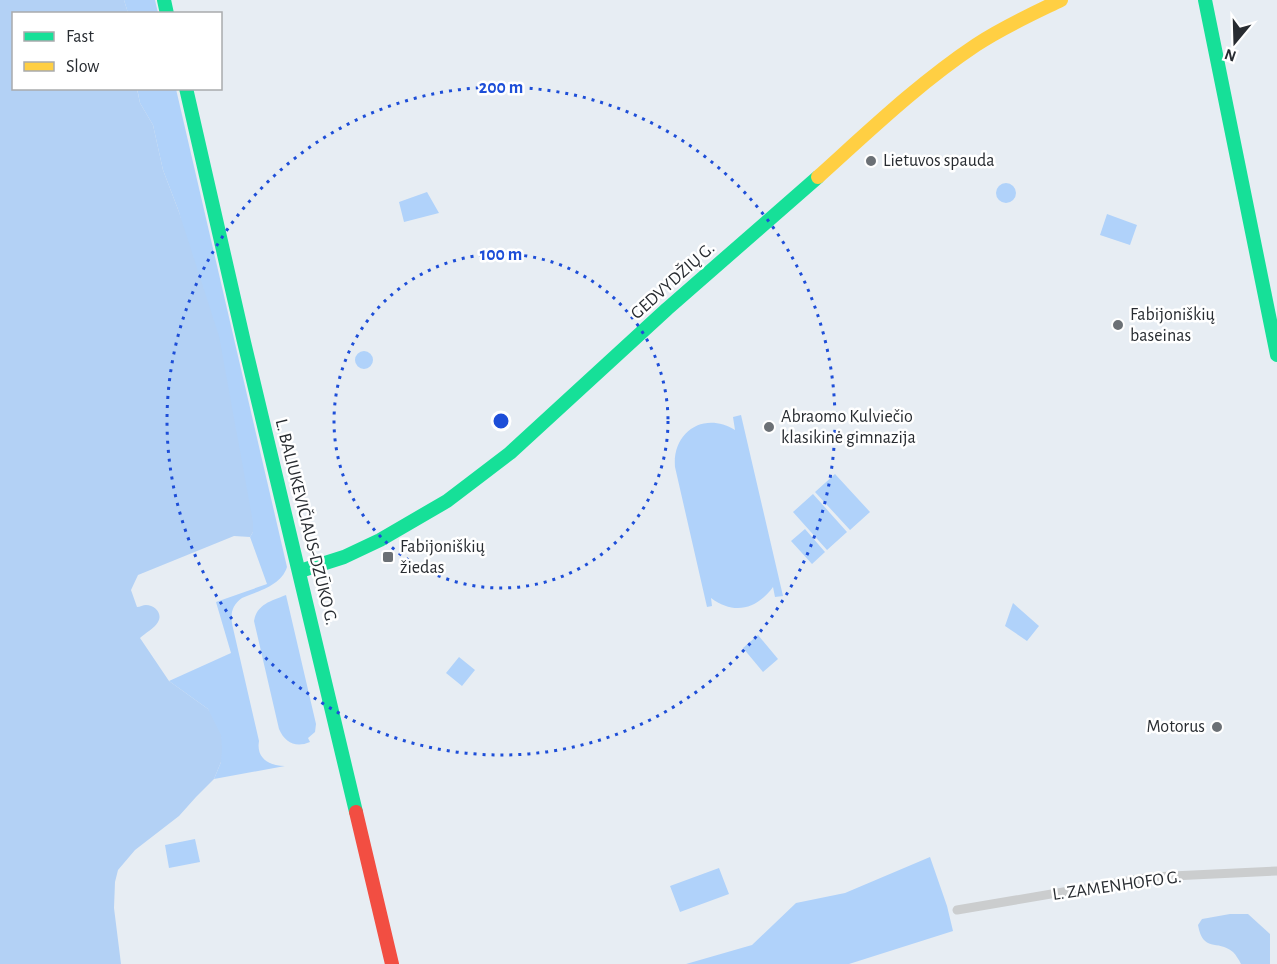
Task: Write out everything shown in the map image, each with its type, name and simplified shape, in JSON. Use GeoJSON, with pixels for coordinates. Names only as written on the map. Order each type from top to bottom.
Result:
{"type":"FeatureCollection","features":[{"type":"Feature","properties":{"kind":"main road","name":"GEDVYDŽIŲ G."},"geometry":{"type":"LineString","coordinates":[[300,572],[380,540],[447,501],[510,453],[659,317],[917,89],[976,45],[1061,0]]}},
{"type":"Feature","properties":{"kind":"main road"},"geometry":{"type":"LineString","coordinates":[[1205,0],[1277,355]]}},
{"type":"Feature","properties":{"kind":"main road","name":"L. BALIUKEVIČIAUS-DZŪKO G."},"geometry":{"type":"LineString","coordinates":[[186,90],[392,964]]}},
{"type":"Feature","properties":{"kind":"street","name":"L. ZAMENHOFO G."},"geometry":{"type":"LineString","coordinates":[[957,910],[1151,877],[1277,871]]}},
{"type":"Feature","properties":{"kind":"shaded area"},"geometry":{"type":"Polygon","coordinates":[[[0,0],[124,0],[128,12],[12,12],[12,90],[137,90],[140,103],[153,125],[163,170],[219,336],[253,532],[250,537],[234,536],[138,575],[131,590],[137,607],[146,605],[152,607],[160,616],[152,629],[140,638],[169,681],[208,709],[221,735],[222,749],[221,762],[214,779],[179,816],[135,850],[118,870],[114,908],[121,964],[0,964],[0,0]]]}},
{"type":"Feature","properties":{"kind":"shaded area"},"geometry":{"type":"Polygon","coordinates":[[[124,0],[155,0],[158,12],[128,12],[124,0]]]}},
{"type":"Feature","properties":{"kind":"shaded area"},"geometry":{"type":"Polygon","coordinates":[[[137,90],[176,90],[287,567],[280,579],[238,601],[232,615],[260,752],[269,763],[285,766],[214,779],[221,762],[208,709],[169,681],[231,653],[216,602],[267,584],[250,537],[253,532],[179,212],[163,170],[153,125],[140,103],[137,90]]]}},
{"type":"Feature","properties":{"kind":"shaded area"},"geometry":{"type":"Polygon","coordinates":[[[1006,183],[1013,186],[1016,193],[1013,200],[1006,203],[999,200],[996,193],[999,186],[1006,183]]]}},
{"type":"Feature","properties":{"kind":"shaded area"},"geometry":{"type":"Polygon","coordinates":[[[427,192],[439,213],[404,222],[399,202],[427,192]]]}},
{"type":"Feature","properties":{"kind":"shaded area"},"geometry":{"type":"Polygon","coordinates":[[[1107,214],[1137,225],[1130,245],[1100,235],[1107,214]]]}},
{"type":"Feature","properties":{"kind":"shaded area"},"geometry":{"type":"Polygon","coordinates":[[[360,351],[368,351],[373,356],[371,367],[360,369],[355,364],[355,356],[360,351]]]}},
{"type":"Feature","properties":{"kind":"shaded area"},"geometry":{"type":"Polygon","coordinates":[[[741,415],[783,596],[775,597],[773,587],[752,605],[728,607],[711,598],[712,606],[707,607],[675,467],[675,454],[685,434],[693,428],[713,423],[735,430],[733,417],[741,415]]]}},
{"type":"Feature","properties":{"kind":"shaded area"},"geometry":{"type":"Polygon","coordinates":[[[835,474],[870,512],[850,530],[815,492],[835,474]]]}},
{"type":"Feature","properties":{"kind":"shaded area"},"geometry":{"type":"Polygon","coordinates":[[[813,494],[847,532],[827,550],[793,512],[813,494]]]}},
{"type":"Feature","properties":{"kind":"shaded area"},"geometry":{"type":"Polygon","coordinates":[[[805,529],[825,552],[812,564],[791,541],[805,529]]]}},
{"type":"Feature","properties":{"kind":"shaded area"},"geometry":{"type":"Polygon","coordinates":[[[286,595],[316,724],[315,732],[308,738],[310,742],[305,744],[292,743],[281,734],[254,621],[261,607],[286,595]]]}},
{"type":"Feature","properties":{"kind":"shaded area"},"geometry":{"type":"Polygon","coordinates":[[[1013,603],[1039,626],[1027,641],[1005,626],[1013,603]]]}},
{"type":"Feature","properties":{"kind":"shaded area"},"geometry":{"type":"Polygon","coordinates":[[[758,635],[778,659],[763,672],[743,648],[758,635]]]}},
{"type":"Feature","properties":{"kind":"shaded area"},"geometry":{"type":"Polygon","coordinates":[[[459,657],[475,670],[462,686],[446,673],[459,657]]]}},
{"type":"Feature","properties":{"kind":"shaded area"},"geometry":{"type":"Polygon","coordinates":[[[195,839],[200,862],[169,868],[165,845],[195,839]]]}},
{"type":"Feature","properties":{"kind":"shaded area"},"geometry":{"type":"Polygon","coordinates":[[[930,857],[953,931],[849,964],[686,964],[752,945],[796,903],[845,893],[930,857]]]}},
{"type":"Feature","properties":{"kind":"shaded area"},"geometry":{"type":"Polygon","coordinates":[[[719,868],[729,894],[680,912],[670,886],[719,868]]]}},
{"type":"Feature","properties":{"kind":"shaded area"},"geometry":{"type":"Polygon","coordinates":[[[1230,914],[1248,914],[1270,934],[1270,964],[1241,964],[1233,952],[1227,948],[1203,939],[1198,925],[1202,919],[1230,914]]]}},
{"type":"Feature","properties":{"kind":"traffic: fast"},"geometry":{"type":"LineString","coordinates":[[164,0],[167,12]]}},
{"type":"Feature","properties":{"kind":"traffic: fast"},"geometry":{"type":"LineString","coordinates":[[1205,0],[1277,355]]}},
{"type":"Feature","properties":{"kind":"traffic: fast"},"geometry":{"type":"LineString","coordinates":[[186,90],[356,812]]}},
{"type":"Feature","properties":{"kind":"traffic: fast"},"geometry":{"type":"LineString","coordinates":[[300,571],[344,557],[380,540],[447,501],[472,482],[510,453],[667,309],[818,177]]}},
{"type":"Feature","properties":{"kind":"traffic: slow"},"geometry":{"type":"LineString","coordinates":[[818,177],[934,75],[997,32],[1061,0]]}},
{"type":"Feature","properties":{"kind":"traffic: jam"},"geometry":{"type":"LineString","coordinates":[[356,812],[392,964]]}},
{"type":"Feature","properties":{"kind":"place","name":"Lietuvos spauda"},"geometry":{"type":"Point","coordinates":[871,161]}},
{"type":"Feature","properties":{"kind":"place","name":"Fabijoniškių baseinas"},"geometry":{"type":"Point","coordinates":[1118,325]}},
{"type":"Feature","properties":{"kind":"place","name":"Abraomo Kulviečio klasikinė gimnazija"},"geometry":{"type":"Point","coordinates":[769,427]}},
{"type":"Feature","properties":{"kind":"place","name":"Fabijoniškių žiedas"},"geometry":{"type":"Point","coordinates":[388,557]}},
{"type":"Feature","properties":{"kind":"place","name":"Motorus"},"geometry":{"type":"Point","coordinates":[1217,727]}}]}
